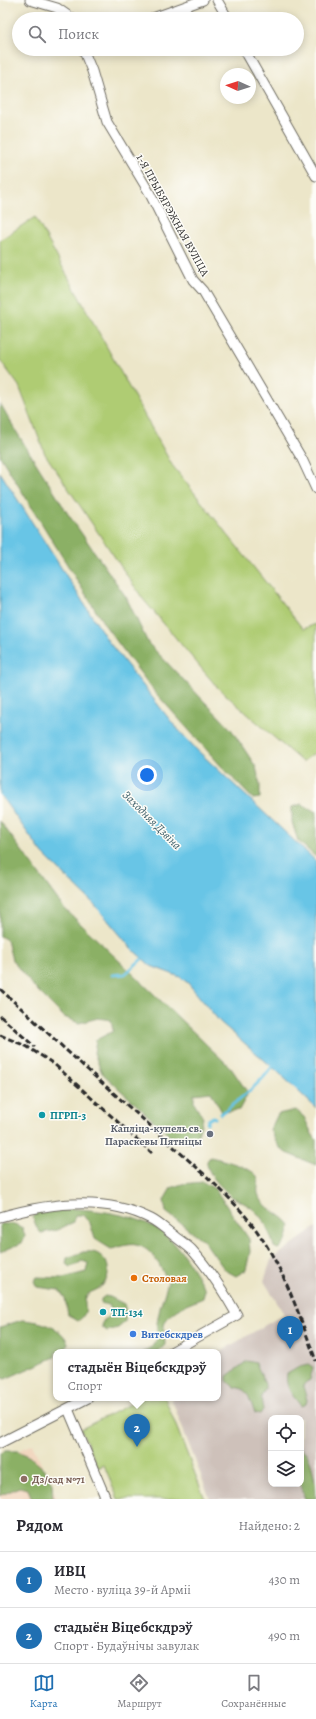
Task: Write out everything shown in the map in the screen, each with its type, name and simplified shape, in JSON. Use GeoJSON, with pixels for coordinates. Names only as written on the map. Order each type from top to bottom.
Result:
{"type":"FeatureCollection","features":[{"type":"Feature","properties":{"kind":"street"},"geometry":{"type":"LineString","coordinates":[[30,0],[57,8],[63,12]]}},
{"type":"Feature","properties":{"kind":"street"},"geometry":{"type":"LineString","coordinates":[[170,12],[203,0]]}},
{"type":"Feature","properties":{"kind":"street"},"geometry":{"type":"LineString","coordinates":[[217,0],[224,12]]}},
{"type":"Feature","properties":{"kind":"street","name":"1-Я ПРЫБЯРЭЖНАЯ ВУЛІЦА"},"geometry":{"type":"LineString","coordinates":[[86,56],[92,71],[107,122],[149,192],[193,280],[203,291],[302,459],[316,489]]}},
{"type":"Feature","properties":{"kind":"street"},"geometry":{"type":"LineString","coordinates":[[248,56],[316,176]]}},
{"type":"Feature","properties":{"kind":"street"},"geometry":{"type":"LineString","coordinates":[[0,1216],[60,1204],[101,1204],[126,1209],[152,1219],[191,1249],[218,1282],[237,1315],[176,1349]]}},
{"type":"Feature","properties":{"kind":"street"},"geometry":{"type":"LineString","coordinates":[[0,1443],[83,1401]]}},
{"type":"Feature","properties":{"kind":"street"},"geometry":{"type":"LineString","coordinates":[[68,1409],[106,1499]]}},
{"type":"Feature","properties":{"kind":"shaded area"},"geometry":{"type":"Polygon","coordinates":[[[316,1227],[316,1499],[210,1499],[172,1401],[221,1401],[221,1351],[284,1314],[264,1281],[271,1260],[316,1227]]]}},
{"type":"Feature","properties":{"kind":"shaded area","name":"Дз/сад №71"},"geometry":{"type":"Polygon","coordinates":[[[32,1444],[57,1499],[0,1499],[0,1460],[32,1444]]]}},
{"type":"Feature","properties":{"kind":"green space"},"geometry":{"type":"Polygon","coordinates":[[[35,217],[172,465],[303,629],[316,624],[316,752],[302,762],[217,687],[143,599],[45,454],[19,386],[0,360],[0,240],[35,217]]]}},
{"type":"Feature","properties":{"kind":"green space"},"geometry":{"type":"Polygon","coordinates":[[[0,403],[68,514],[126,597],[148,643],[231,729],[256,767],[260,785],[260,798],[253,799],[222,767],[153,690],[104,624],[0,456],[0,403]]]}},
{"type":"Feature","properties":{"kind":"green space"},"geometry":{"type":"Polygon","coordinates":[[[302,804],[316,812],[316,857],[298,841],[292,822],[292,807],[302,804]]]}},
{"type":"Feature","properties":{"kind":"green space"},"geometry":{"type":"Polygon","coordinates":[[[0,821],[63,907],[231,1068],[248,1093],[239,1110],[222,1112],[211,1092],[194,1094],[194,1102],[203,1118],[197,1138],[188,1143],[170,1136],[102,1073],[94,1053],[96,1040],[113,1031],[111,1020],[98,1018],[79,1023],[64,1017],[34,987],[12,960],[7,940],[0,936],[0,821]]]}},
{"type":"Feature","properties":{"kind":"green space"},"geometry":{"type":"Polygon","coordinates":[[[296,1110],[304,1117],[316,1140],[316,1165],[286,1153],[279,1147],[270,1130],[278,1114],[296,1110]]]}},
{"type":"Feature","properties":{"kind":"green space"},"geometry":{"type":"Polygon","coordinates":[[[210,1157],[237,1164],[255,1174],[258,1178],[258,1194],[260,1198],[265,1205],[287,1221],[290,1225],[287,1239],[281,1247],[278,1249],[274,1247],[267,1228],[259,1215],[250,1207],[231,1196],[215,1180],[207,1166],[207,1161],[210,1157]]]}},
{"type":"Feature","properties":{"kind":"green space"},"geometry":{"type":"Polygon","coordinates":[[[203,1182],[215,1189],[249,1239],[250,1252],[246,1270],[236,1276],[225,1270],[204,1241],[166,1212],[164,1200],[171,1188],[182,1184],[203,1182]]]}},
{"type":"Feature","properties":{"kind":"green space"},"geometry":{"type":"Polygon","coordinates":[[[63,1208],[88,1210],[128,1217],[153,1226],[170,1239],[187,1259],[205,1290],[203,1298],[174,1312],[166,1320],[164,1326],[165,1345],[161,1349],[149,1349],[157,1339],[157,1323],[168,1282],[152,1254],[136,1245],[127,1245],[111,1249],[95,1239],[90,1223],[84,1215],[75,1215],[74,1222],[57,1230],[41,1233],[33,1218],[37,1212],[63,1208]]]}},
{"type":"Feature","properties":{"kind":"green space"},"geometry":{"type":"Polygon","coordinates":[[[0,1224],[14,1224],[22,1227],[25,1236],[22,1243],[0,1252],[0,1224]]]}},
{"type":"Feature","properties":{"kind":"green space"},"geometry":{"type":"Polygon","coordinates":[[[83,1252],[93,1252],[101,1256],[107,1263],[108,1272],[102,1286],[88,1294],[85,1301],[84,1314],[78,1321],[68,1315],[65,1298],[59,1290],[37,1287],[34,1281],[37,1277],[63,1278],[86,1272],[88,1263],[82,1261],[70,1267],[66,1264],[67,1258],[83,1252]]]}},
{"type":"Feature","properties":{"kind":"green space"},"geometry":{"type":"Polygon","coordinates":[[[105,1296],[124,1304],[126,1312],[125,1322],[118,1328],[107,1331],[102,1327],[103,1321],[111,1314],[112,1311],[109,1305],[101,1303],[101,1299],[105,1296]]]}},
{"type":"Feature","properties":{"kind":"green space"},"geometry":{"type":"Polygon","coordinates":[[[22,1320],[42,1323],[60,1332],[68,1343],[66,1349],[53,1349],[53,1358],[5,1379],[0,1377],[0,1327],[22,1320]]]}},
{"type":"Feature","properties":{"kind":"green space"},"geometry":{"type":"Polygon","coordinates":[[[247,1361],[256,1363],[265,1384],[265,1389],[261,1397],[263,1411],[260,1414],[255,1413],[248,1395],[243,1389],[234,1387],[227,1381],[227,1376],[247,1361]]]}},
{"type":"Feature","properties":{"kind":"green space"},"geometry":{"type":"Polygon","coordinates":[[[309,1365],[313,1367],[310,1380],[303,1386],[307,1400],[306,1404],[301,1406],[288,1387],[286,1379],[287,1374],[299,1367],[309,1365]]]}},
{"type":"Feature","properties":{"kind":"green space"},"geometry":{"type":"Polygon","coordinates":[[[136,1401],[166,1401],[205,1499],[118,1499],[104,1465],[98,1468],[81,1429],[136,1401]]]}},
{"type":"Feature","properties":{"kind":"green space","name":"Дз/сад №71"},"geometry":{"type":"Polygon","coordinates":[[[5,1451],[18,1451],[30,1457],[44,1469],[52,1483],[53,1499],[32,1499],[28,1489],[19,1487],[0,1496],[0,1453],[5,1451]]]}},
{"type":"Feature","properties":{"kind":"green space"},"geometry":{"type":"Polygon","coordinates":[[[304,1451],[311,1464],[313,1472],[316,1499],[305,1499],[301,1487],[304,1487],[304,1451]]]}},
{"type":"Feature","properties":{"kind":"water","name":"Заходняя Дзвіна"},"geometry":{"type":"Polygon","coordinates":[[[0,472],[108,641],[174,725],[197,750],[316,861],[316,1108],[278,1072],[220,1022],[188,983],[180,977],[151,966],[132,949],[95,905],[43,854],[0,795],[0,472]]]}},
{"type":"Feature","properties":{"kind":"waterway"},"geometry":{"type":"LineString","coordinates":[[112,975],[125,974],[142,959]]}},
{"type":"Feature","properties":{"kind":"waterway"},"geometry":{"type":"LineString","coordinates":[[221,1114],[241,1098],[267,1074],[272,1067]]}},
{"type":"Feature","properties":{"kind":"waterway"},"geometry":{"type":"LineString","coordinates":[[207,1123],[208,1120],[213,1117],[215,1118]]}},
{"type":"Feature","properties":{"kind":"railway"},"geometry":{"type":"LineString","coordinates":[[0,989],[98,1080],[205,1175],[242,1212],[272,1254],[293,1299],[316,1361]]}},
{"type":"Feature","properties":{"kind":"railway"},"geometry":{"type":"LineString","coordinates":[[0,1016],[35,1047]]}},
{"type":"Feature","properties":{"kind":"railway"},"geometry":{"type":"LineString","coordinates":[[0,1035],[26,1046],[54,1064],[152,1153]]}},
{"type":"Feature","properties":{"kind":"place","name":"ПГРП-3"},"geometry":{"type":"Point","coordinates":[42,1115]}},
{"type":"Feature","properties":{"kind":"place","name":"Капліца-купель св. Параскевы Пятніцы"},"geometry":{"type":"Point","coordinates":[210,1134]}},
{"type":"Feature","properties":{"kind":"place","name":"Столовая"},"geometry":{"type":"Point","coordinates":[134,1278]}},
{"type":"Feature","properties":{"kind":"place","name":"ТП-134"},"geometry":{"type":"Point","coordinates":[103,1312]}},
{"type":"Feature","properties":{"kind":"place","name":"Витебскдрев"},"geometry":{"type":"Point","coordinates":[133,1334]}},
{"type":"Feature","properties":{"kind":"place","name":"ИВЦ"},"geometry":{"type":"Point","coordinates":[290,1349]}},
{"type":"Feature","properties":{"kind":"place","name":"стадыён Віцебскдрэў"},"geometry":{"type":"Point","coordinates":[137,1447]}},
{"type":"Feature","properties":{"kind":"place","name":"Дз/сад №71"},"geometry":{"type":"Point","coordinates":[24,1479]}}]}
